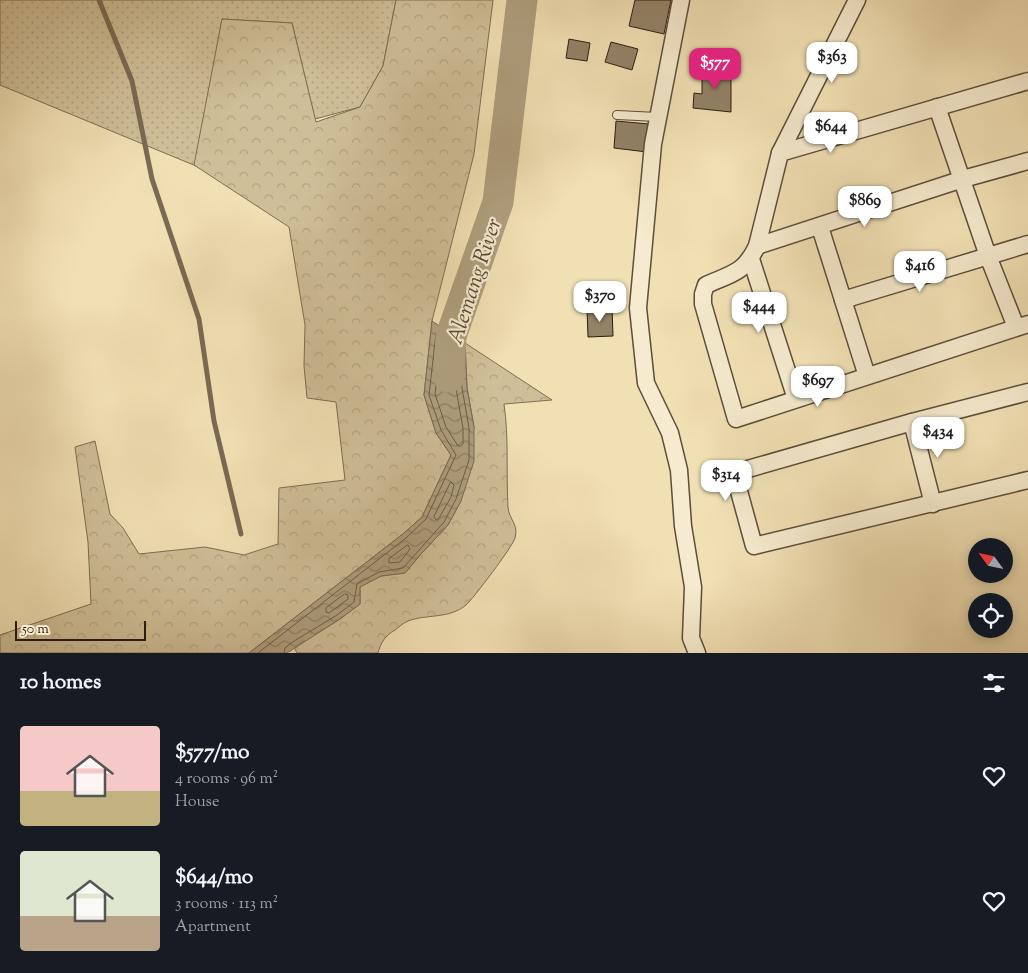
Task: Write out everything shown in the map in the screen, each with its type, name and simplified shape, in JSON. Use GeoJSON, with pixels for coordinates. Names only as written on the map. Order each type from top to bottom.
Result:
{"type":"FeatureCollection","features":[{"type":"Feature","properties":{"kind":"street"},"geometry":{"type":"LineString","coordinates":[[681,0],[653,144],[638,308],[646,382],[670,433],[679,470],[683,526],[693,587],[691,638],[697,653]]}},
{"type":"Feature","properties":{"kind":"street"},"geometry":{"type":"LineString","coordinates":[[856,0],[780,153],[754,253],[741,270],[706,285],[703,294],[703,304],[736,419],[1022,326],[988,256],[937,107]]}},
{"type":"Feature","properties":{"kind":"street"},"geometry":{"type":"LineString","coordinates":[[780,153],[1028,81]]}},
{"type":"Feature","properties":{"kind":"street"},"geometry":{"type":"LineString","coordinates":[[754,253],[820,227],[963,179],[1028,161]]}},
{"type":"Feature","properties":{"kind":"street"},"geometry":{"type":"LineString","coordinates":[[820,227],[867,376]]}},
{"type":"Feature","properties":{"kind":"street"},"geometry":{"type":"LineString","coordinates":[[843,300],[1028,244]]}},
{"type":"Feature","properties":{"kind":"street"},"geometry":{"type":"LineString","coordinates":[[754,253],[796,399]]}},
{"type":"Feature","properties":{"kind":"street"},"geometry":{"type":"LineString","coordinates":[[1028,392],[912,422],[734,473],[754,546],[1028,480]]}},
{"type":"Feature","properties":{"kind":"street"},"geometry":{"type":"LineString","coordinates":[[912,422],[933,504]]}},
{"type":"Feature","properties":{"kind":"lane"},"geometry":{"type":"LineString","coordinates":[[617,115],[658,118]]}},
{"type":"Feature","properties":{"kind":"green space"},"geometry":{"type":"Polygon","coordinates":[[[0,0],[396,0],[383,66],[360,107],[315,119],[292,23],[222,19],[196,166],[0,85],[0,0]]]}},
{"type":"Feature","properties":{"kind":"green space"},"geometry":{"type":"Polygon","coordinates":[[[396,0],[493,0],[474,154],[432,321],[424,395],[436,433],[451,455],[422,517],[403,534],[249,653],[0,653],[0,635],[91,604],[88,542],[75,447],[95,441],[110,514],[123,528],[139,554],[205,547],[244,555],[278,544],[279,488],[345,480],[336,402],[307,398],[304,366],[305,325],[289,227],[194,165],[222,19],[292,23],[316,122],[360,107],[383,66],[396,0]]]}},
{"type":"Feature","properties":{"kind":"green space"},"geometry":{"type":"Polygon","coordinates":[[[465,343],[552,400],[504,404],[508,507],[516,529],[513,543],[466,605],[453,612],[406,622],[386,637],[378,653],[297,653],[294,647],[340,619],[360,604],[360,587],[381,576],[405,573],[448,525],[461,501],[474,427],[467,388],[465,343]]]}},
{"type":"Feature","properties":{"kind":"water"},"geometry":{"type":"Polygon","coordinates":[[[432,321],[465,343],[467,388],[474,427],[474,461],[461,501],[448,525],[405,573],[381,576],[360,587],[360,604],[340,619],[287,653],[249,653],[403,534],[422,517],[451,455],[436,433],[424,395],[432,321]]]}},
{"type":"Feature","properties":{"kind":"building"},"geometry":{"type":"Polygon","coordinates":[[[635,0],[671,0],[664,34],[629,26],[635,0]]]}},
{"type":"Feature","properties":{"kind":"building"},"geometry":{"type":"Polygon","coordinates":[[[569,39],[590,43],[587,61],[566,58],[569,39]]]}},
{"type":"Feature","properties":{"kind":"building"},"geometry":{"type":"Polygon","coordinates":[[[611,42],[638,49],[632,70],[605,62],[611,42]]]}},
{"type":"Feature","properties":{"kind":"building"},"geometry":{"type":"Polygon","coordinates":[[[731,66],[731,112],[693,108],[694,93],[702,94],[702,68],[731,66]]]}},
{"type":"Feature","properties":{"kind":"building"},"geometry":{"type":"Polygon","coordinates":[[[616,121],[649,124],[647,152],[614,148],[616,121]]]}},
{"type":"Feature","properties":{"kind":"building"},"geometry":{"type":"Polygon","coordinates":[[[612,308],[613,336],[588,337],[587,309],[612,308]]]}},
{"type":"Feature","properties":{"kind":"waterway"},"geometry":{"type":"LineString","coordinates":[[99,0],[132,81],[152,179],[199,319],[214,421],[241,534]]}},
{"type":"Feature","properties":{"kind":"waterway","name":"Alemang River"},"geometry":{"type":"LineString","coordinates":[[449,377],[451,336],[498,202],[522,0]]}}]}
